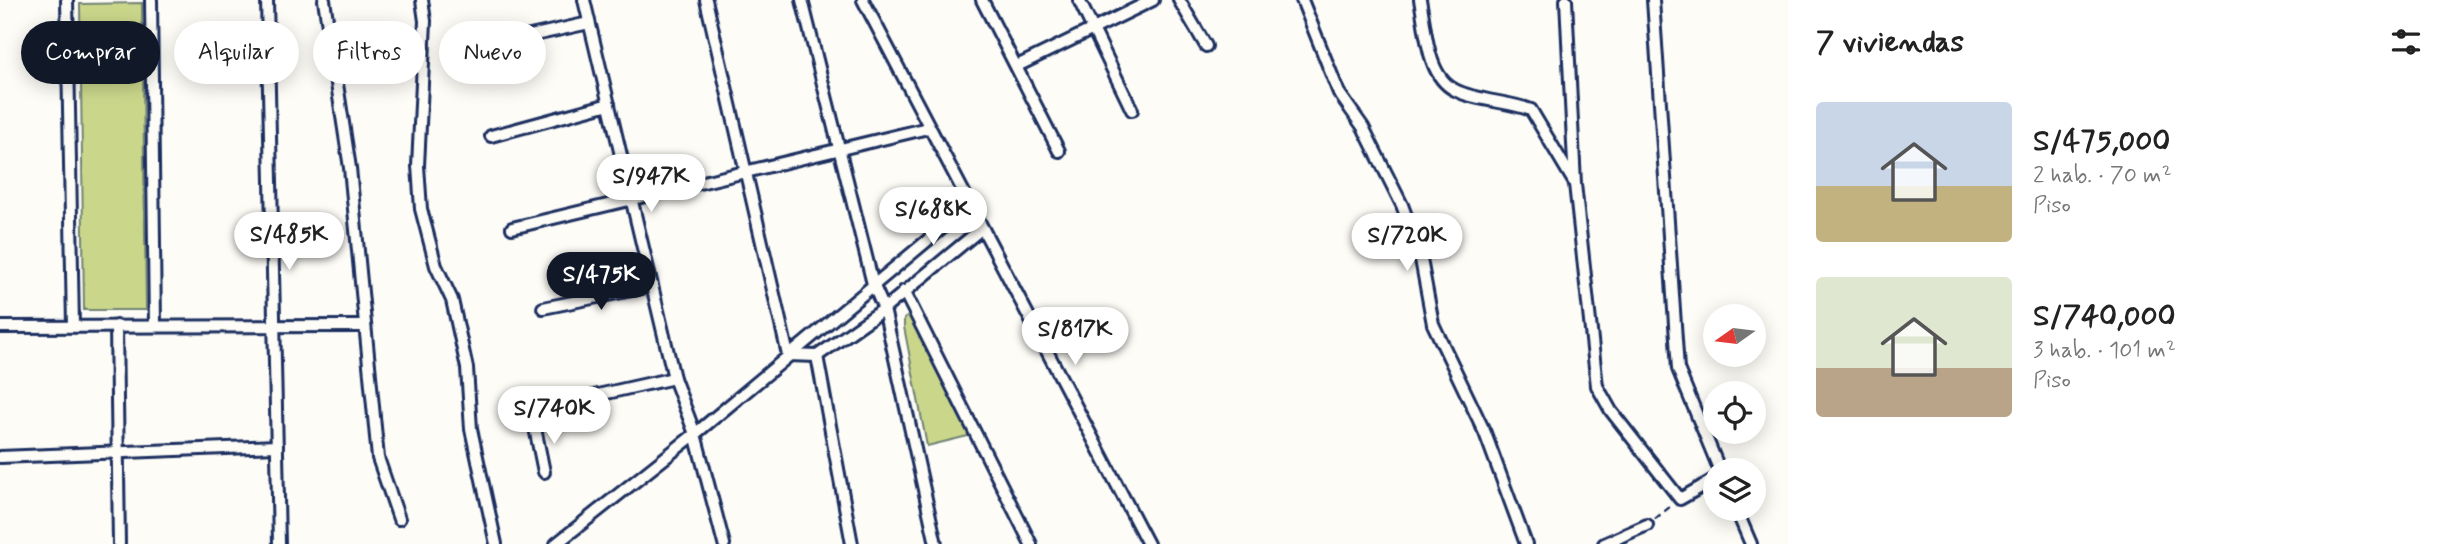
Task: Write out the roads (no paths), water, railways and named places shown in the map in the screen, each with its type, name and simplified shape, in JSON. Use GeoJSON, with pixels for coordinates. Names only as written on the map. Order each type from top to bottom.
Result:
{"type":"FeatureCollection","features":[{"type":"Feature","properties":{"kind":"street"},"geometry":{"type":"LineString","coordinates":[[67,0],[73,326]]}},
{"type":"Feature","properties":{"kind":"street"},"geometry":{"type":"LineString","coordinates":[[151,0],[155,325]]}},
{"type":"Feature","properties":{"kind":"street"},"geometry":{"type":"LineString","coordinates":[[267,0],[279,544]]}},
{"type":"Feature","properties":{"kind":"street"},"geometry":{"type":"LineString","coordinates":[[324,0],[349,168],[378,458],[399,519]]}},
{"type":"Feature","properties":{"kind":"street"},"geometry":{"type":"LineString","coordinates":[[422,0],[425,20],[418,166],[421,209],[436,266],[452,300],[464,355],[471,429],[496,544]]}},
{"type":"Feature","properties":{"kind":"street"},"geometry":{"type":"LineString","coordinates":[[584,0],[674,378],[695,434],[724,544]]}},
{"type":"Feature","properties":{"kind":"street"},"geometry":{"type":"LineString","coordinates":[[706,0],[788,355]]}},
{"type":"Feature","properties":{"kind":"street"},"geometry":{"type":"LineString","coordinates":[[802,0],[873,284],[884,309],[936,544]]}},
{"type":"Feature","properties":{"kind":"street"},"geometry":{"type":"LineString","coordinates":[[863,0],[981,229],[1024,301],[1148,544]]}},
{"type":"Feature","properties":{"kind":"street"},"geometry":{"type":"LineString","coordinates":[[982,0],[1059,151]]}},
{"type":"Feature","properties":{"kind":"street"},"geometry":{"type":"LineString","coordinates":[[1079,0],[1132,110]]}},
{"type":"Feature","properties":{"kind":"street"},"geometry":{"type":"LineString","coordinates":[[1017,66],[1153,0]]}},
{"type":"Feature","properties":{"kind":"street"},"geometry":{"type":"LineString","coordinates":[[1179,0],[1206,46]]}},
{"type":"Feature","properties":{"kind":"street"},"geometry":{"type":"LineString","coordinates":[[1302,0],[1339,93],[1363,127],[1402,205],[1420,254],[1433,324],[1485,433],[1526,544]]}},
{"type":"Feature","properties":{"kind":"street"},"geometry":{"type":"LineString","coordinates":[[1420,0],[1434,65],[1441,79],[1455,90],[1531,110],[1575,184]]}},
{"type":"Feature","properties":{"kind":"street"},"geometry":{"type":"LineString","coordinates":[[1566,0],[1575,184],[1597,386],[1611,411],[1680,499],[1703,486]]}},
{"type":"Feature","properties":{"kind":"street"},"geometry":{"type":"LineString","coordinates":[[1653,0],[1678,369],[1715,458]]}},
{"type":"Feature","properties":{"kind":"street"},"geometry":{"type":"LineString","coordinates":[[546,32],[589,23]]}},
{"type":"Feature","properties":{"kind":"street"},"geometry":{"type":"LineString","coordinates":[[491,136],[609,104]]}},
{"type":"Feature","properties":{"kind":"street"},"geometry":{"type":"LineString","coordinates":[[512,228],[928,128]]}},
{"type":"Feature","properties":{"kind":"street"},"geometry":{"type":"LineString","coordinates":[[556,544],[695,434],[970,205]]}},
{"type":"Feature","properties":{"kind":"street"},"geometry":{"type":"LineString","coordinates":[[788,355],[817,356],[884,309],[981,229]]}},
{"type":"Feature","properties":{"kind":"street"},"geometry":{"type":"LineString","coordinates":[[543,308],[652,286]]}},
{"type":"Feature","properties":{"kind":"street"},"geometry":{"type":"LineString","coordinates":[[904,291],[1031,544]]}},
{"type":"Feature","properties":{"kind":"street"},"geometry":{"type":"LineString","coordinates":[[116,326],[119,544]]}},
{"type":"Feature","properties":{"kind":"street"},"geometry":{"type":"LineString","coordinates":[[0,327],[365,326]]}},
{"type":"Feature","properties":{"kind":"street"},"geometry":{"type":"LineString","coordinates":[[817,356],[852,544]]}},
{"type":"Feature","properties":{"kind":"street"},"geometry":{"type":"LineString","coordinates":[[544,472],[534,423],[536,413],[553,405],[674,378]]}},
{"type":"Feature","properties":{"kind":"street"},"geometry":{"type":"LineString","coordinates":[[0,457],[117,450],[277,446]]}},
{"type":"Feature","properties":{"kind":"street"},"geometry":{"type":"LineString","coordinates":[[1741,521],[1751,544]]}},
{"type":"Feature","properties":{"kind":"street"},"geometry":{"type":"LineString","coordinates":[[1604,544],[1647,525]]}}]}
